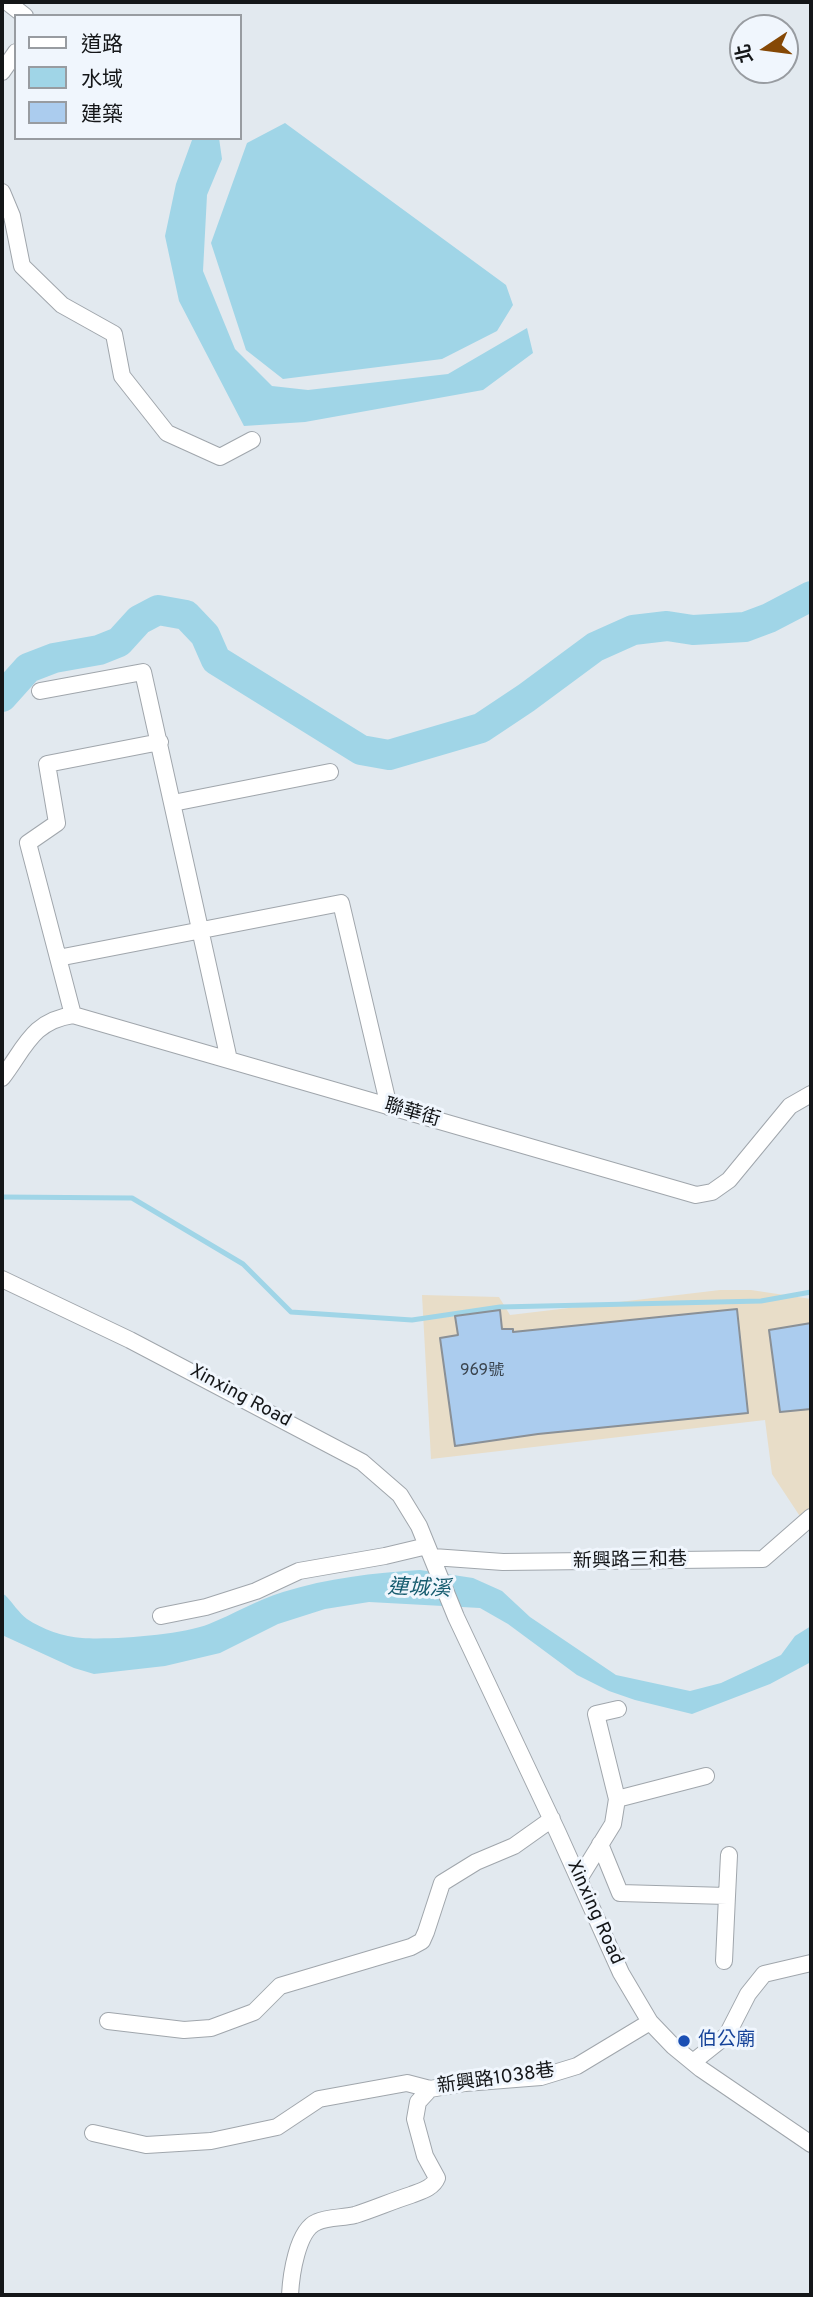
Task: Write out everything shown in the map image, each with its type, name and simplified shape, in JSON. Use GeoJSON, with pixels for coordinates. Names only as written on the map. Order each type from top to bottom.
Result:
{"type":"FeatureCollection","features":[{"type":"Feature","properties":{"kind":"street"},"geometry":{"type":"LineString","coordinates":[[7,2],[22,14]]}},
{"type":"Feature","properties":{"kind":"street"},"geometry":{"type":"LineString","coordinates":[[2,72],[14,55]]}},
{"type":"Feature","properties":{"kind":"street"},"geometry":{"type":"LineString","coordinates":[[2,192],[12,216],[22,266],[62,304],[114,334],[122,376],[167,433],[220,457],[252,440]]}},
{"type":"Feature","properties":{"kind":"street"},"geometry":{"type":"LineString","coordinates":[[40,691],[143,672],[229,1060]]}},
{"type":"Feature","properties":{"kind":"street"},"geometry":{"type":"LineString","coordinates":[[2,1078],[35,1030],[57,1017],[74,1015],[28,843],[57,823],[47,764],[160,742]]}},
{"type":"Feature","properties":{"kind":"street"},"geometry":{"type":"LineString","coordinates":[[173,803],[330,772]]}},
{"type":"Feature","properties":{"kind":"street"},"geometry":{"type":"LineString","coordinates":[[58,958],[341,902],[389,1107]]}},
{"type":"Feature","properties":{"kind":"street","name":"聯華街"},"geometry":{"type":"LineString","coordinates":[[74,1015],[696,1195],[712,1192],[729,1180],[790,1106],[811,1094]]}},
{"type":"Feature","properties":{"kind":"street","name":"Xinxing Road"},"geometry":{"type":"LineString","coordinates":[[2,1279],[130,1340],[362,1462],[400,1495],[419,1525],[456,1617],[552,1819],[621,1973],[650,2022],[693,2062],[811,2144]]}},
{"type":"Feature","properties":{"kind":"street","name":"新興路三和巷"},"geometry":{"type":"LineString","coordinates":[[161,1616],[206,1607],[256,1591],[299,1571],[385,1556],[432,1555],[503,1562],[763,1559],[811,1517]]}},
{"type":"Feature","properties":{"kind":"street"},"geometry":{"type":"LineString","coordinates":[[579,1879],[613,1824],[617,1799],[596,1714],[618,1709]]}},
{"type":"Feature","properties":{"kind":"street"},"geometry":{"type":"LineString","coordinates":[[617,1799],[706,1776]]}},
{"type":"Feature","properties":{"kind":"street"},"geometry":{"type":"LineString","coordinates":[[108,2021],[184,2030],[211,2028],[254,2012],[280,1986],[411,1947],[422,1941],[442,1882],[476,1862],[514,1846],[552,1819]]}},
{"type":"Feature","properties":{"kind":"street"},"geometry":{"type":"LineString","coordinates":[[600,1844],[620,1894],[727,1896]]}},
{"type":"Feature","properties":{"kind":"street"},"geometry":{"type":"LineString","coordinates":[[724,1961],[729,1856]]}},
{"type":"Feature","properties":{"kind":"street"},"geometry":{"type":"LineString","coordinates":[[693,2062],[727,2035],[748,1994],[764,1974],[811,1963]]}},
{"type":"Feature","properties":{"kind":"street","name":"新興路1038巷"},"geometry":{"type":"LineString","coordinates":[[290,2295],[300,2241],[317,2222],[356,2214],[425,2189],[436,2182],[438,2178],[425,2156],[415,2119],[418,2102],[430,2089],[465,2083],[541,2077],[577,2066],[650,2022]]}},
{"type":"Feature","properties":{"kind":"street"},"geometry":{"type":"LineString","coordinates":[[93,2133],[146,2145],[211,2141],[277,2127],[319,2099],[407,2083],[430,2089]]}},
{"type":"Feature","properties":{"kind":"shaded area"},"geometry":{"type":"Polygon","coordinates":[[[720,1290],[751,1290],[811,1299],[811,1533],[772,1474],[765,1420],[431,1459],[422,1295],[499,1297],[510,1315],[720,1290]]]}},
{"type":"Feature","properties":{"kind":"water"},"geometry":{"type":"Polygon","coordinates":[[[285,123],[506,285],[513,305],[497,331],[442,359],[283,379],[246,350],[211,243],[247,143],[285,123]]]}},
{"type":"Feature","properties":{"kind":"water"},"geometry":{"type":"Polygon","coordinates":[[[192,140],[219,140],[222,159],[207,195],[203,271],[235,349],[272,386],[308,390],[448,374],[527,328],[533,353],[483,390],[305,422],[244,426],[179,301],[165,236],[176,184],[192,140]]]}},
{"type":"Feature","properties":{"kind":"water","name":"連城溪"},"geometry":{"type":"Polygon","coordinates":[[[420,1570],[473,1578],[502,1591],[530,1617],[616,1675],[690,1691],[721,1683],[781,1655],[795,1636],[811,1626],[811,1662],[770,1684],[692,1714],[635,1700],[577,1675],[508,1624],[480,1608],[369,1602],[325,1609],[278,1624],[220,1653],[165,1666],[94,1674],[74,1668],[2,1635],[2,1594],[27,1619],[53,1632],[82,1638],[111,1638],[165,1634],[197,1628],[273,1595],[317,1583],[420,1570]]]}},
{"type":"Feature","properties":{"kind":"building"},"geometry":{"type":"Polygon","coordinates":[[[737,1309],[748,1413],[538,1434],[455,1446],[440,1338],[458,1335],[455,1316],[500,1310],[502,1329],[513,1329],[513,1332],[737,1309]]]}},
{"type":"Feature","properties":{"kind":"building"},"geometry":{"type":"Polygon","coordinates":[[[811,1323],[811,1409],[780,1412],[769,1330],[811,1323]]]}},
{"type":"Feature","properties":{"kind":"waterway"},"geometry":{"type":"LineString","coordinates":[[2,697],[28,668],[54,658],[99,650],[119,642],[139,620],[158,610],[186,615],[205,635],[216,660],[361,750],[389,755],[481,728],[595,647],[633,630],[667,626],[693,630],[745,627],[811,596]]}},
{"type":"Feature","properties":{"kind":"waterway"},"geometry":{"type":"LineString","coordinates":[[2,1197],[132,1198],[243,1264],[291,1312],[412,1320],[500,1307],[761,1301],[811,1292]]}},
{"type":"Feature","properties":{"kind":"place","name":"伯公廟"},"geometry":{"type":"Point","coordinates":[684,2041]}}]}
